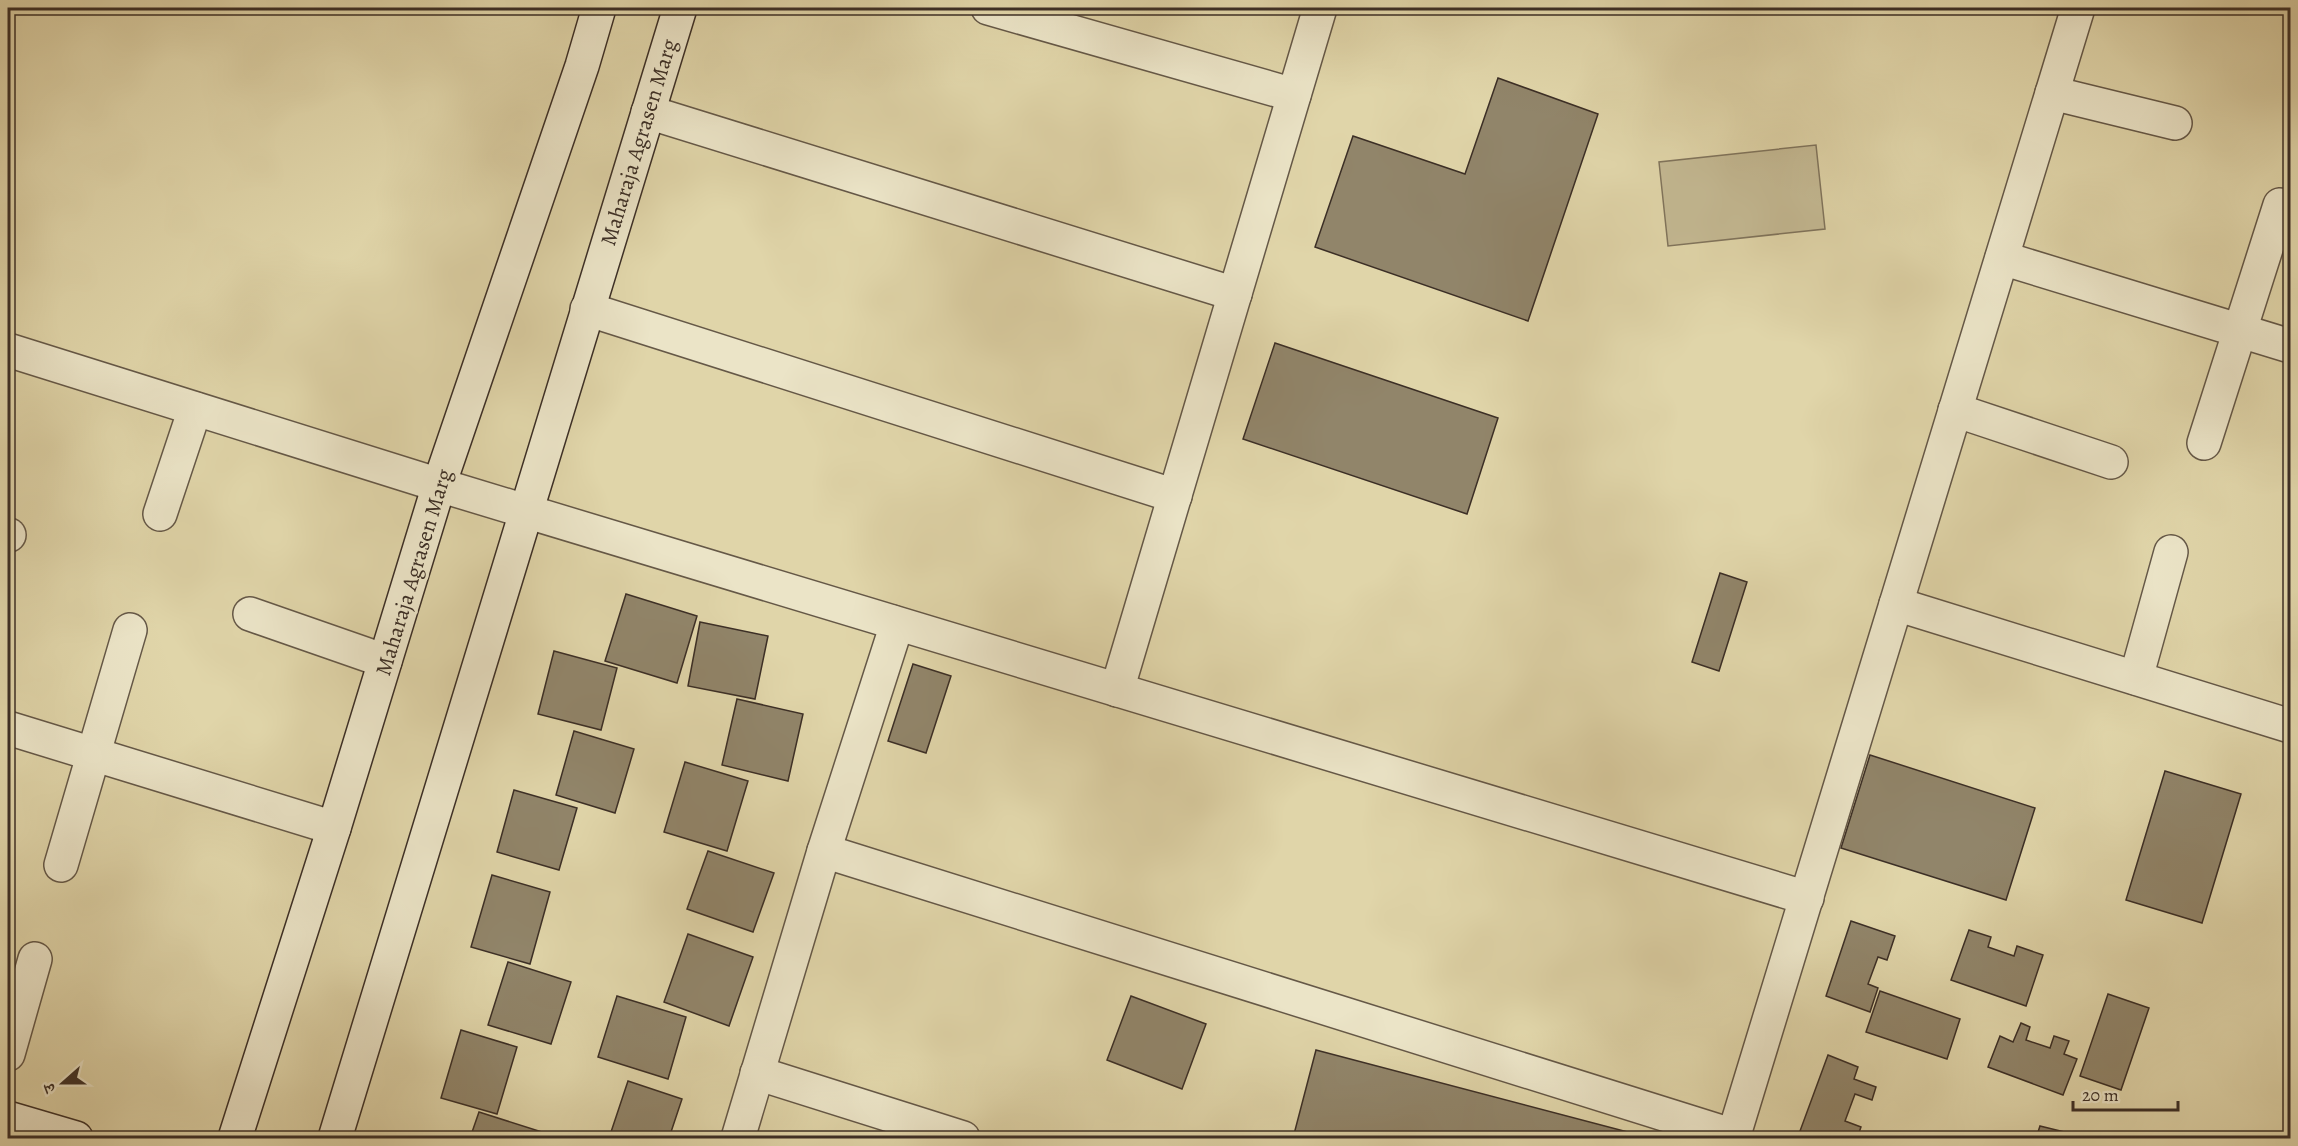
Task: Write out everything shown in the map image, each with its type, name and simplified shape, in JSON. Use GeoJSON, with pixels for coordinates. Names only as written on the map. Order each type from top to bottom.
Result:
{"type":"FeatureCollection","features":[{"type":"Feature","properties":{"kind":"street","name":"Maharaja Agrasen Marg"},"geometry":{"type":"LineString","coordinates":[[235,1138],[334,828],[439,485],[582,66],[599,8]]}},
{"type":"Feature","properties":{"kind":"street","name":"Maharaja Agrasen Marg"},"geometry":{"type":"LineString","coordinates":[[335,1138],[680,8]]}},
{"type":"Feature","properties":{"kind":"street"},"geometry":{"type":"LineString","coordinates":[[988,8],[1294,95]]}},
{"type":"Feature","properties":{"kind":"street"},"geometry":{"type":"LineString","coordinates":[[1117,690],[1320,8]]}},
{"type":"Feature","properties":{"kind":"street"},"geometry":{"type":"LineString","coordinates":[[824,851],[1734,1137],[2078,8]]}},
{"type":"Feature","properties":{"kind":"street"},"geometry":{"type":"LineString","coordinates":[[2052,93],[2175,123]]}},
{"type":"Feature","properties":{"kind":"street"},"geometry":{"type":"LineString","coordinates":[[648,112],[1235,294]]}},
{"type":"Feature","properties":{"kind":"street"},"geometry":{"type":"LineString","coordinates":[[2204,443],[2280,205]]}},
{"type":"Feature","properties":{"kind":"street"},"geometry":{"type":"LineString","coordinates":[[2002,258],[2290,346]]}},
{"type":"Feature","properties":{"kind":"street"},"geometry":{"type":"LineString","coordinates":[[587,309],[1175,496]]}},
{"type":"Feature","properties":{"kind":"street"},"geometry":{"type":"LineString","coordinates":[[8,350],[439,485],[1807,898]]}},
{"type":"Feature","properties":{"kind":"street"},"geometry":{"type":"LineString","coordinates":[[160,514],[195,409]]}},
{"type":"Feature","properties":{"kind":"street"},"geometry":{"type":"LineString","coordinates":[[1955,410],[2111,462]]}},
{"type":"Feature","properties":{"kind":"street"},"geometry":{"type":"LineString","coordinates":[[2136,678],[2171,552]]}},
{"type":"Feature","properties":{"kind":"street"},"geometry":{"type":"LineString","coordinates":[[1896,604],[2290,726]]}},
{"type":"Feature","properties":{"kind":"street"},"geometry":{"type":"LineString","coordinates":[[250,614],[386,661]]}},
{"type":"Feature","properties":{"kind":"street"},"geometry":{"type":"LineString","coordinates":[[738,1138],[824,851],[897,624],[892,622]]}},
{"type":"Feature","properties":{"kind":"street"},"geometry":{"type":"LineString","coordinates":[[61,865],[130,630]]}},
{"type":"Feature","properties":{"kind":"street"},"geometry":{"type":"LineString","coordinates":[[8,728],[334,828]]}},
{"type":"Feature","properties":{"kind":"street"},"geometry":{"type":"LineString","coordinates":[[8,1054],[34,959]]}},
{"type":"Feature","properties":{"kind":"street"},"geometry":{"type":"LineString","coordinates":[[757,1073],[963,1138]]}},
{"type":"Feature","properties":{"kind":"street"},"geometry":{"type":"LineString","coordinates":[[8,1118],[76,1138]]}},
{"type":"Feature","properties":{"kind":"shaded area"},"geometry":{"type":"Polygon","coordinates":[[[1816,145],[1825,229],[1668,246],[1659,162],[1816,145]]]}},
{"type":"Feature","properties":{"kind":"building"},"geometry":{"type":"Polygon","coordinates":[[[1498,78],[1598,114],[1528,321],[1315,247],[1353,136],[1465,174],[1498,78]]]}},
{"type":"Feature","properties":{"kind":"building"},"geometry":{"type":"Polygon","coordinates":[[[1275,343],[1498,418],[1467,514],[1243,439],[1275,343]]]}},
{"type":"Feature","properties":{"kind":"building"},"geometry":{"type":"Polygon","coordinates":[[[1720,573],[1747,582],[1719,671],[1692,662],[1720,573]]]}},
{"type":"Feature","properties":{"kind":"building"},"geometry":{"type":"Polygon","coordinates":[[[626,594],[697,616],[677,683],[605,661],[626,594]]]}},
{"type":"Feature","properties":{"kind":"building"},"geometry":{"type":"Polygon","coordinates":[[[700,622],[768,636],[755,699],[688,686],[700,622]]]}},
{"type":"Feature","properties":{"kind":"building"},"geometry":{"type":"Polygon","coordinates":[[[554,651],[617,668],[601,730],[538,714],[554,651]]]}},
{"type":"Feature","properties":{"kind":"building"},"geometry":{"type":"Polygon","coordinates":[[[913,664],[951,676],[926,753],[888,741],[913,664]]]}},
{"type":"Feature","properties":{"kind":"building"},"geometry":{"type":"Polygon","coordinates":[[[737,699],[803,714],[788,781],[722,765],[737,699]]]}},
{"type":"Feature","properties":{"kind":"building"},"geometry":{"type":"Polygon","coordinates":[[[574,731],[634,749],[615,813],[556,795],[574,731]]]}},
{"type":"Feature","properties":{"kind":"building"},"geometry":{"type":"Polygon","coordinates":[[[1870,755],[2035,808],[2006,900],[1841,848],[1870,755]]]}},
{"type":"Feature","properties":{"kind":"building"},"geometry":{"type":"Polygon","coordinates":[[[685,762],[748,781],[727,851],[664,832],[685,762]]]}},
{"type":"Feature","properties":{"kind":"building"},"geometry":{"type":"Polygon","coordinates":[[[2165,771],[2241,794],[2202,923],[2126,900],[2165,771]]]}},
{"type":"Feature","properties":{"kind":"building"},"geometry":{"type":"Polygon","coordinates":[[[514,790],[577,808],[559,870],[497,852],[514,790]]]}},
{"type":"Feature","properties":{"kind":"building"},"geometry":{"type":"Polygon","coordinates":[[[708,851],[774,873],[753,932],[687,909],[708,851]]]}},
{"type":"Feature","properties":{"kind":"building"},"geometry":{"type":"Polygon","coordinates":[[[492,875],[550,892],[530,964],[471,947],[492,875]]]}},
{"type":"Feature","properties":{"kind":"building"},"geometry":{"type":"Polygon","coordinates":[[[1851,921],[1895,936],[1887,960],[1878,957],[1868,984],[1878,988],[1870,1012],[1826,996],[1851,921]]]}},
{"type":"Feature","properties":{"kind":"building"},"geometry":{"type":"Polygon","coordinates":[[[1969,930],[1991,937],[1988,947],[2014,956],[2017,946],[2043,955],[2026,1006],[1951,980],[1969,930]]]}},
{"type":"Feature","properties":{"kind":"building"},"geometry":{"type":"Polygon","coordinates":[[[688,934],[753,957],[729,1026],[664,1002],[688,934]]]}},
{"type":"Feature","properties":{"kind":"building"},"geometry":{"type":"Polygon","coordinates":[[[508,962],[571,982],[551,1044],[488,1025],[508,962]]]}},
{"type":"Feature","properties":{"kind":"building"},"geometry":{"type":"Polygon","coordinates":[[[1880,991],[1960,1019],[1947,1059],[1866,1032],[1880,991]]]}},
{"type":"Feature","properties":{"kind":"building"},"geometry":{"type":"Polygon","coordinates":[[[2108,994],[2149,1008],[2121,1090],[2080,1076],[2108,994]]]}},
{"type":"Feature","properties":{"kind":"building"},"geometry":{"type":"Polygon","coordinates":[[[617,996],[686,1017],[668,1079],[598,1057],[617,996]]]}},
{"type":"Feature","properties":{"kind":"building"},"geometry":{"type":"Polygon","coordinates":[[[1131,996],[1206,1024],[1182,1089],[1107,1060],[1131,996]]]}},
{"type":"Feature","properties":{"kind":"building"},"geometry":{"type":"Polygon","coordinates":[[[2021,1023],[2030,1027],[2026,1040],[2050,1048],[2054,1036],[2069,1041],[2064,1054],[2077,1059],[2063,1095],[1988,1067],[2000,1036],[2013,1042],[2021,1023]]]}},
{"type":"Feature","properties":{"kind":"building"},"geometry":{"type":"Polygon","coordinates":[[[461,1030],[517,1047],[497,1114],[441,1098],[461,1030]]]}},
{"type":"Feature","properties":{"kind":"building"},"geometry":{"type":"Polygon","coordinates":[[[1316,1050],[1639,1135],[1658,1138],[1293,1138],[1316,1050]]]}},
{"type":"Feature","properties":{"kind":"building"},"geometry":{"type":"Polygon","coordinates":[[[1828,1055],[1858,1067],[1854,1079],[1876,1087],[1872,1100],[1855,1094],[1845,1121],[1861,1127],[1857,1138],[1840,1133],[1838,1138],[1819,1138],[1800,1131],[1828,1055]]]}},
{"type":"Feature","properties":{"kind":"building"},"geometry":{"type":"Polygon","coordinates":[[[628,1081],[682,1099],[669,1138],[609,1138],[628,1081]]]}},
{"type":"Feature","properties":{"kind":"building"},"geometry":{"type":"Polygon","coordinates":[[[479,1112],[545,1133],[543,1138],[470,1138],[479,1112]]]}},
{"type":"Feature","properties":{"kind":"building"},"geometry":{"type":"Polygon","coordinates":[[[2040,1126],[2089,1138],[2036,1138],[2040,1126]]]}}]}
